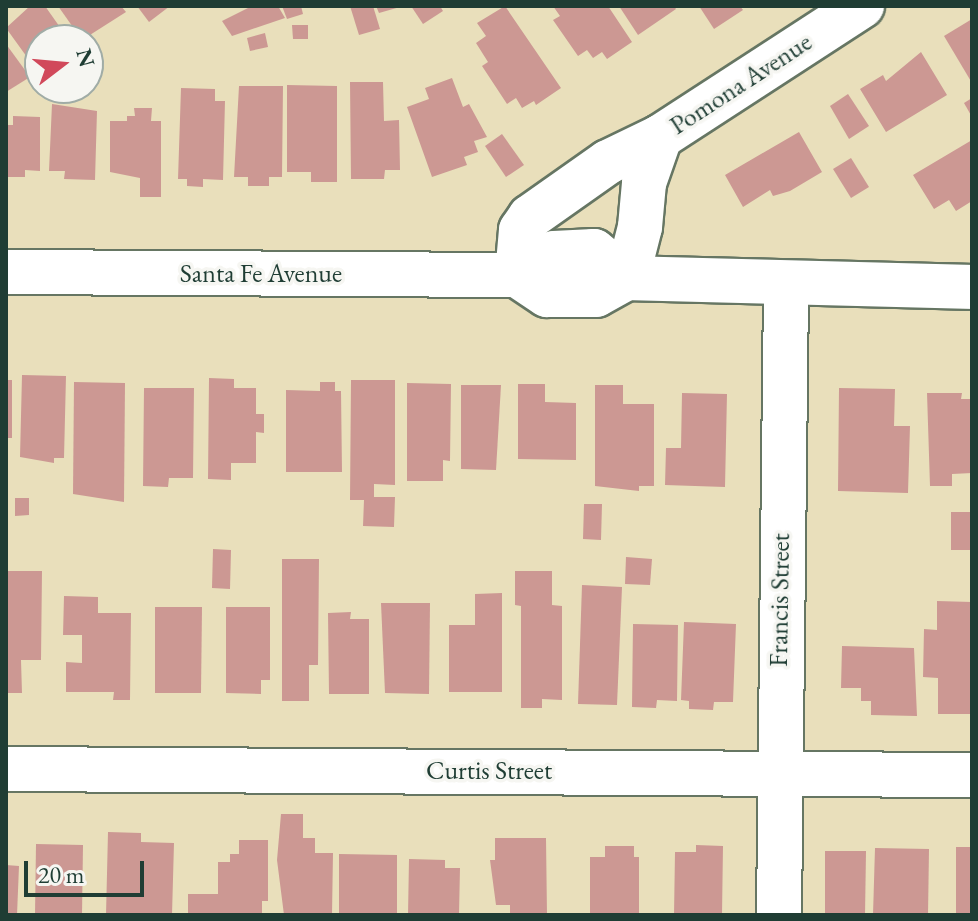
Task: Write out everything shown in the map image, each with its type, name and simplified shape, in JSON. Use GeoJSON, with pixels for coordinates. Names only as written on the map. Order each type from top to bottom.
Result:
{"type":"FeatureCollection","features":[{"type":"Feature","properties":{"kind":"street","name":"Pomona Avenue"},"geometry":{"type":"LineString","coordinates":[[517,275],[521,230],[530,217],[608,162],[660,137],[862,6]]}},
{"type":"Feature","properties":{"kind":"street","name":"Pomona Avenue"},"geometry":{"type":"LineString","coordinates":[[627,278],[644,183],[660,137]]}},
{"type":"Feature","properties":{"kind":"street","name":"Santa Fe Avenue"},"geometry":{"type":"LineString","coordinates":[[6,272],[517,275]]}},
{"type":"Feature","properties":{"kind":"street"},"geometry":{"type":"LineString","coordinates":[[517,275],[547,295],[596,295],[627,278],[786,285],[972,287]]}},
{"type":"Feature","properties":{"kind":"street","name":"Francis Street"},"geometry":{"type":"LineString","coordinates":[[779,915],[786,285]]}},
{"type":"Feature","properties":{"kind":"street","name":"Curtis Street"},"geometry":{"type":"LineString","coordinates":[[6,769],[972,775]]}},
{"type":"Feature","properties":{"kind":"building"},"geometry":{"type":"Polygon","coordinates":[[[30,6],[45,6],[58,24],[24,24],[24,53],[6,28],[30,6]]]}},
{"type":"Feature","properties":{"kind":"building"},"geometry":{"type":"Polygon","coordinates":[[[58,6],[121,6],[126,12],[104,26],[71,24],[58,6]]]}},
{"type":"Feature","properties":{"kind":"building"},"geometry":{"type":"Polygon","coordinates":[[[137,6],[170,6],[149,22],[137,6]]]}},
{"type":"Feature","properties":{"kind":"building"},"geometry":{"type":"Polygon","coordinates":[[[252,6],[278,6],[285,18],[232,36],[222,21],[252,6]]]}},
{"type":"Feature","properties":{"kind":"building"},"geometry":{"type":"Polygon","coordinates":[[[282,6],[301,6],[303,14],[287,19],[282,6]]]}},
{"type":"Feature","properties":{"kind":"building"},"geometry":{"type":"Polygon","coordinates":[[[350,6],[373,6],[380,29],[359,35],[350,6]]]}},
{"type":"Feature","properties":{"kind":"building"},"geometry":{"type":"Polygon","coordinates":[[[376,6],[400,6],[400,7],[379,13],[376,6]]]}},
{"type":"Feature","properties":{"kind":"building"},"geometry":{"type":"Polygon","coordinates":[[[411,6],[440,6],[443,11],[423,24],[411,6]]]}},
{"type":"Feature","properties":{"kind":"building"},"geometry":{"type":"Polygon","coordinates":[[[505,6],[561,88],[536,105],[534,101],[522,108],[516,98],[507,104],[482,66],[488,62],[476,43],[486,36],[477,23],[505,6]]]}},
{"type":"Feature","properties":{"kind":"building"},"geometry":{"type":"Polygon","coordinates":[[[553,6],[608,6],[632,42],[607,59],[602,52],[593,58],[587,50],[578,56],[553,20],[560,16],[553,6]]]}},
{"type":"Feature","properties":{"kind":"building"},"geometry":{"type":"Polygon","coordinates":[[[619,6],[674,6],[676,9],[638,35],[619,6]]]}},
{"type":"Feature","properties":{"kind":"building"},"geometry":{"type":"Polygon","coordinates":[[[699,6],[740,6],[743,10],[714,29],[699,6]]]}},
{"type":"Feature","properties":{"kind":"building"},"geometry":{"type":"Polygon","coordinates":[[[972,19],[972,83],[944,36],[972,19]]]}},
{"type":"Feature","properties":{"kind":"building"},"geometry":{"type":"Polygon","coordinates":[[[292,25],[308,25],[308,39],[293,39],[292,25]]]}},
{"type":"Feature","properties":{"kind":"building"},"geometry":{"type":"Polygon","coordinates":[[[265,33],[268,47],[250,51],[247,38],[265,33]]]}},
{"type":"Feature","properties":{"kind":"building"},"geometry":{"type":"Polygon","coordinates":[[[6,44],[24,69],[24,81],[6,92],[6,44]]]}},
{"type":"Feature","properties":{"kind":"building"},"geometry":{"type":"Polygon","coordinates":[[[921,52],[947,95],[886,132],[860,89],[883,75],[886,81],[921,52]]]}},
{"type":"Feature","properties":{"kind":"building"},"geometry":{"type":"Polygon","coordinates":[[[452,78],[463,107],[469,104],[487,137],[474,141],[478,152],[464,157],[467,165],[432,177],[407,107],[429,99],[425,88],[452,78]]]}},
{"type":"Feature","properties":{"kind":"building"},"geometry":{"type":"Polygon","coordinates":[[[350,82],[383,82],[384,121],[399,120],[400,170],[385,170],[384,179],[351,179],[350,82]]]}},
{"type":"Feature","properties":{"kind":"building"},"geometry":{"type":"Polygon","coordinates":[[[287,85],[337,86],[337,182],[311,182],[311,172],[287,172],[287,85]]]}},
{"type":"Feature","properties":{"kind":"building"},"geometry":{"type":"Polygon","coordinates":[[[239,86],[283,86],[282,177],[269,177],[269,186],[248,186],[248,177],[234,177],[239,86]]]}},
{"type":"Feature","properties":{"kind":"building"},"geometry":{"type":"Polygon","coordinates":[[[181,88],[215,89],[215,101],[225,101],[223,180],[203,179],[203,187],[187,186],[187,179],[178,179],[181,88]]]}},
{"type":"Feature","properties":{"kind":"building"},"geometry":{"type":"Polygon","coordinates":[[[848,94],[869,126],[849,139],[830,106],[848,94]]]}},
{"type":"Feature","properties":{"kind":"building"},"geometry":{"type":"Polygon","coordinates":[[[972,98],[972,117],[964,103],[972,98]]]}},
{"type":"Feature","properties":{"kind":"building"},"geometry":{"type":"Polygon","coordinates":[[[52,104],[97,111],[95,180],[64,179],[65,171],[49,171],[52,104]]]}},
{"type":"Feature","properties":{"kind":"building"},"geometry":{"type":"Polygon","coordinates":[[[134,108],[152,108],[151,121],[161,121],[161,197],[140,197],[140,178],[110,172],[110,121],[127,121],[127,116],[135,116],[134,108]]]}},
{"type":"Feature","properties":{"kind":"building"},"geometry":{"type":"Polygon","coordinates":[[[13,116],[40,117],[40,171],[25,170],[25,177],[6,177],[6,125],[13,125],[13,116]]]}},
{"type":"Feature","properties":{"kind":"building"},"geometry":{"type":"Polygon","coordinates":[[[799,132],[822,172],[790,191],[773,196],[770,190],[743,207],[725,175],[799,132]]]}},
{"type":"Feature","properties":{"kind":"building"},"geometry":{"type":"Polygon","coordinates":[[[502,134],[524,165],[506,177],[485,146],[502,134]]]}},
{"type":"Feature","properties":{"kind":"building"},"geometry":{"type":"Polygon","coordinates":[[[972,140],[972,201],[956,211],[949,200],[934,209],[913,175],[972,140]]]}},
{"type":"Feature","properties":{"kind":"building"},"geometry":{"type":"Polygon","coordinates":[[[851,158],[869,187],[851,198],[833,169],[851,158]]]}},
{"type":"Feature","properties":{"kind":"building"},"geometry":{"type":"Polygon","coordinates":[[[22,375],[66,376],[64,458],[54,458],[54,463],[20,457],[22,375]]]}},
{"type":"Feature","properties":{"kind":"building"},"geometry":{"type":"Polygon","coordinates":[[[209,378],[234,379],[234,388],[256,388],[256,414],[264,414],[264,433],[256,432],[256,463],[231,463],[231,480],[208,479],[209,378]]]}},
{"type":"Feature","properties":{"kind":"building"},"geometry":{"type":"Polygon","coordinates":[[[6,380],[12,380],[12,438],[6,438],[6,380]]]}},
{"type":"Feature","properties":{"kind":"building"},"geometry":{"type":"Polygon","coordinates":[[[351,380],[395,380],[395,485],[374,484],[374,497],[395,497],[394,527],[363,526],[364,500],[350,500],[351,380]]]}},
{"type":"Feature","properties":{"kind":"building"},"geometry":{"type":"Polygon","coordinates":[[[74,382],[125,383],[124,502],[73,494],[74,382]]]}},
{"type":"Feature","properties":{"kind":"building"},"geometry":{"type":"Polygon","coordinates":[[[320,382],[335,382],[335,391],[341,391],[342,472],[286,472],[286,390],[320,391],[320,382]]]}},
{"type":"Feature","properties":{"kind":"building"},"geometry":{"type":"Polygon","coordinates":[[[407,383],[451,384],[450,461],[443,460],[443,481],[407,481],[407,383]]]}},
{"type":"Feature","properties":{"kind":"building"},"geometry":{"type":"Polygon","coordinates":[[[518,384],[545,384],[545,402],[576,403],[576,460],[518,459],[518,384]]]}},
{"type":"Feature","properties":{"kind":"building"},"geometry":{"type":"Polygon","coordinates":[[[461,385],[501,385],[496,470],[461,469],[461,385]]]}},
{"type":"Feature","properties":{"kind":"building"},"geometry":{"type":"Polygon","coordinates":[[[595,385],[623,385],[623,404],[654,404],[654,486],[639,486],[639,491],[595,486],[595,385]]]}},
{"type":"Feature","properties":{"kind":"building"},"geometry":{"type":"Polygon","coordinates":[[[144,388],[194,388],[193,478],[169,478],[168,487],[143,486],[144,388]]]}},
{"type":"Feature","properties":{"kind":"building"},"geometry":{"type":"Polygon","coordinates":[[[839,388],[895,389],[894,426],[910,426],[908,493],[838,491],[839,388]]]}},
{"type":"Feature","properties":{"kind":"building"},"geometry":{"type":"Polygon","coordinates":[[[682,393],[727,394],[725,487],[665,485],[666,448],[681,448],[682,393]]]}},
{"type":"Feature","properties":{"kind":"building"},"geometry":{"type":"Polygon","coordinates":[[[927,393],[962,393],[961,399],[972,399],[972,473],[952,474],[952,486],[930,486],[927,393]]]}},
{"type":"Feature","properties":{"kind":"building"},"geometry":{"type":"Polygon","coordinates":[[[15,498],[29,498],[29,515],[15,516],[15,498]]]}},
{"type":"Feature","properties":{"kind":"building"},"geometry":{"type":"Polygon","coordinates":[[[584,504],[602,504],[601,540],[583,539],[584,504]]]}},
{"type":"Feature","properties":{"kind":"building"},"geometry":{"type":"Polygon","coordinates":[[[951,512],[972,512],[972,550],[951,550],[951,512]]]}},
{"type":"Feature","properties":{"kind":"building"},"geometry":{"type":"Polygon","coordinates":[[[213,549],[231,550],[230,589],[212,588],[213,549]]]}},
{"type":"Feature","properties":{"kind":"building"},"geometry":{"type":"Polygon","coordinates":[[[626,557],[652,559],[650,585],[625,584],[626,557]]]}},
{"type":"Feature","properties":{"kind":"building"},"geometry":{"type":"Polygon","coordinates":[[[282,559],[319,559],[318,665],[309,665],[309,701],[282,701],[282,559]]]}},
{"type":"Feature","properties":{"kind":"building"},"geometry":{"type":"Polygon","coordinates":[[[6,571],[42,571],[41,660],[21,660],[22,693],[6,693],[6,571]]]}},
{"type":"Feature","properties":{"kind":"building"},"geometry":{"type":"Polygon","coordinates":[[[515,571],[552,571],[552,605],[562,606],[562,700],[542,699],[542,708],[521,708],[521,606],[515,605],[515,571]]]}},
{"type":"Feature","properties":{"kind":"building"},"geometry":{"type":"Polygon","coordinates":[[[582,585],[622,587],[617,705],[578,704],[582,585]]]}},
{"type":"Feature","properties":{"kind":"building"},"geometry":{"type":"Polygon","coordinates":[[[502,593],[502,692],[449,692],[449,625],[475,625],[475,594],[502,593]]]}},
{"type":"Feature","properties":{"kind":"building"},"geometry":{"type":"Polygon","coordinates":[[[64,596],[98,597],[98,613],[131,613],[130,700],[113,700],[114,692],[66,692],[66,662],[82,663],[82,635],[63,635],[64,596]]]}},
{"type":"Feature","properties":{"kind":"building"},"geometry":{"type":"Polygon","coordinates":[[[937,601],[972,602],[972,714],[938,714],[938,678],[923,677],[924,629],[937,630],[937,601]]]}},
{"type":"Feature","properties":{"kind":"building"},"geometry":{"type":"Polygon","coordinates":[[[381,603],[430,603],[429,694],[385,693],[381,603]]]}},
{"type":"Feature","properties":{"kind":"building"},"geometry":{"type":"Polygon","coordinates":[[[155,607],[202,607],[201,693],[155,693],[155,607]]]}},
{"type":"Feature","properties":{"kind":"building"},"geometry":{"type":"Polygon","coordinates":[[[226,607],[270,607],[270,680],[261,680],[261,694],[226,693],[226,607]]]}},
{"type":"Feature","properties":{"kind":"building"},"geometry":{"type":"Polygon","coordinates":[[[351,612],[350,619],[369,619],[369,694],[329,694],[328,613],[351,612]]]}},
{"type":"Feature","properties":{"kind":"building"},"geometry":{"type":"Polygon","coordinates":[[[684,622],[736,624],[733,702],[714,702],[713,710],[689,709],[689,701],[681,700],[684,622]]]}},
{"type":"Feature","properties":{"kind":"building"},"geometry":{"type":"Polygon","coordinates":[[[633,624],[678,625],[677,701],[657,700],[656,708],[632,707],[633,624]]]}},
{"type":"Feature","properties":{"kind":"building"},"geometry":{"type":"Polygon","coordinates":[[[842,646],[914,648],[917,716],[871,715],[871,701],[861,701],[861,688],[841,688],[842,646]]]}},
{"type":"Feature","properties":{"kind":"building"},"geometry":{"type":"Polygon","coordinates":[[[281,814],[303,814],[303,838],[315,838],[315,853],[333,853],[332,915],[284,915],[277,860],[281,814]]]}},
{"type":"Feature","properties":{"kind":"building"},"geometry":{"type":"Polygon","coordinates":[[[108,832],[141,833],[141,842],[174,843],[172,915],[106,915],[108,832]]]}},
{"type":"Feature","properties":{"kind":"building"},"geometry":{"type":"Polygon","coordinates":[[[495,838],[546,838],[547,915],[510,915],[510,905],[496,905],[490,860],[495,860],[495,838]]]}},
{"type":"Feature","properties":{"kind":"building"},"geometry":{"type":"Polygon","coordinates":[[[239,840],[268,840],[268,901],[262,901],[262,915],[188,915],[188,894],[218,894],[218,862],[230,862],[230,854],[239,854],[239,840]]]}},
{"type":"Feature","properties":{"kind":"building"},"geometry":{"type":"Polygon","coordinates":[[[36,844],[83,845],[82,915],[35,915],[36,844]]]}},
{"type":"Feature","properties":{"kind":"building"},"geometry":{"type":"Polygon","coordinates":[[[696,845],[723,846],[722,915],[674,915],[675,852],[696,852],[696,845]]]}},
{"type":"Feature","properties":{"kind":"building"},"geometry":{"type":"Polygon","coordinates":[[[605,846],[634,846],[634,857],[639,857],[639,915],[590,915],[590,857],[605,857],[605,846]]]}},
{"type":"Feature","properties":{"kind":"building"},"geometry":{"type":"Polygon","coordinates":[[[956,847],[972,847],[972,915],[956,915],[956,847]]]}},
{"type":"Feature","properties":{"kind":"building"},"geometry":{"type":"Polygon","coordinates":[[[875,848],[929,849],[928,915],[873,915],[875,848]]]}},
{"type":"Feature","properties":{"kind":"building"},"geometry":{"type":"Polygon","coordinates":[[[825,851],[866,851],[865,915],[825,915],[825,851]]]}},
{"type":"Feature","properties":{"kind":"building"},"geometry":{"type":"Polygon","coordinates":[[[339,854],[397,855],[397,915],[339,915],[339,854]]]}},
{"type":"Feature","properties":{"kind":"building"},"geometry":{"type":"Polygon","coordinates":[[[409,859],[445,860],[445,868],[460,868],[459,915],[408,915],[409,859]]]}},
{"type":"Feature","properties":{"kind":"building"},"geometry":{"type":"Polygon","coordinates":[[[6,865],[19,866],[17,915],[6,915],[6,865]]]}}]}
